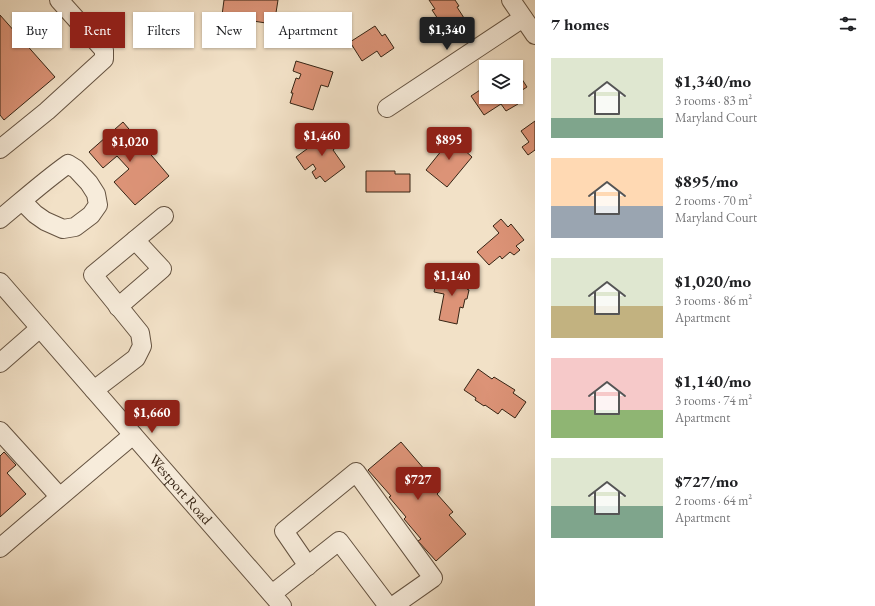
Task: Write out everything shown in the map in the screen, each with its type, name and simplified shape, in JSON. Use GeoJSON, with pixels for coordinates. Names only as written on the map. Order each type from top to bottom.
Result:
{"type":"FeatureCollection","features":[{"type":"Feature","properties":{"kind":"street"},"geometry":{"type":"LineString","coordinates":[[0,149],[47,111],[104,59],[104,50],[59,0]]}},
{"type":"Feature","properties":{"kind":"street"},"geometry":{"type":"LineString","coordinates":[[511,0],[535,35]]}},
{"type":"Feature","properties":{"kind":"street"},"geometry":{"type":"LineString","coordinates":[[387,108],[523,18]]}},
{"type":"Feature","properties":{"kind":"street"},"geometry":{"type":"LineString","coordinates":[[0,220],[22,201]]}},
{"type":"Feature","properties":{"kind":"street"},"geometry":{"type":"LineString","coordinates":[[94,390],[136,358],[142,346],[140,333],[92,275],[164,216]]}},
{"type":"Feature","properties":{"kind":"street"},"geometry":{"type":"LineString","coordinates":[[118,307],[162,269],[135,240]]}},
{"type":"Feature","properties":{"kind":"street","name":"Westport Road"},"geometry":{"type":"LineString","coordinates":[[0,282],[277,600]]}},
{"type":"Feature","properties":{"kind":"street"},"geometry":{"type":"LineString","coordinates":[[0,363],[40,328]]}},
{"type":"Feature","properties":{"kind":"street"},"geometry":{"type":"LineString","coordinates":[[0,431],[59,496]]}},
{"type":"Feature","properties":{"kind":"street"},"geometry":{"type":"LineString","coordinates":[[0,548],[59,496],[133,435]]}},
{"type":"Feature","properties":{"kind":"street"},"geometry":{"type":"LineString","coordinates":[[308,566],[284,531],[356,472],[433,578],[393,606]]}},
{"type":"Feature","properties":{"kind":"street"},"geometry":{"type":"LineString","coordinates":[[277,600],[308,566],[339,541],[388,606]]}},
{"type":"Feature","properties":{"kind":"building"},"geometry":{"type":"Polygon","coordinates":[[[224,0],[278,0],[276,12],[264,12],[264,23],[256,21],[256,12],[222,12],[224,0]]]}},
{"type":"Feature","properties":{"kind":"building"},"geometry":{"type":"Polygon","coordinates":[[[429,0],[455,0],[459,6],[457,7],[464,18],[448,28],[441,18],[438,19],[432,10],[435,9],[429,0]]]}},
{"type":"Feature","properties":{"kind":"building"},"geometry":{"type":"Polygon","coordinates":[[[0,15],[12,29],[12,48],[29,48],[55,77],[4,120],[0,115],[0,15]]]}},
{"type":"Feature","properties":{"kind":"building"},"geometry":{"type":"Polygon","coordinates":[[[375,26],[382,36],[385,34],[394,48],[381,57],[377,51],[362,61],[352,45],[352,41],[375,26]]]}},
{"type":"Feature","properties":{"kind":"building"},"geometry":{"type":"Polygon","coordinates":[[[296,61],[333,72],[328,87],[321,85],[313,110],[290,103],[293,93],[291,93],[296,78],[299,79],[301,74],[293,71],[296,61]]]}},
{"type":"Feature","properties":{"kind":"building"},"geometry":{"type":"Polygon","coordinates":[[[523,81],[527,87],[523,90],[523,81]]]}},
{"type":"Feature","properties":{"kind":"building"},"geometry":{"type":"Polygon","coordinates":[[[479,91],[479,104],[501,104],[484,115],[471,96],[479,91]]]}},
{"type":"Feature","properties":{"kind":"building"},"geometry":{"type":"Polygon","coordinates":[[[501,104],[518,104],[506,111],[501,104]]]}},
{"type":"Feature","properties":{"kind":"building"},"geometry":{"type":"Polygon","coordinates":[[[535,121],[535,150],[528,155],[522,147],[529,142],[521,131],[535,121]]]}},
{"type":"Feature","properties":{"kind":"building"},"geometry":{"type":"Polygon","coordinates":[[[123,122],[169,176],[135,205],[114,182],[129,169],[117,156],[103,168],[89,152],[123,122]]]}},
{"type":"Feature","properties":{"kind":"building"},"geometry":{"type":"Polygon","coordinates":[[[328,129],[339,145],[333,150],[345,167],[325,182],[320,176],[316,179],[312,172],[316,169],[313,164],[305,170],[296,157],[311,146],[309,143],[328,129]]]}},
{"type":"Feature","properties":{"kind":"building"},"geometry":{"type":"Polygon","coordinates":[[[448,133],[464,146],[462,148],[472,157],[447,187],[426,170],[442,150],[437,146],[448,133]]]}},
{"type":"Feature","properties":{"kind":"building"},"geometry":{"type":"Polygon","coordinates":[[[366,171],[395,171],[395,174],[410,174],[410,192],[366,192],[366,171]]]}},
{"type":"Feature","properties":{"kind":"building"},"geometry":{"type":"Polygon","coordinates":[[[501,219],[508,227],[511,224],[524,240],[516,246],[520,250],[514,255],[510,252],[502,259],[500,256],[489,265],[477,252],[499,233],[493,226],[501,219]]]}},
{"type":"Feature","properties":{"kind":"building"},"geometry":{"type":"Polygon","coordinates":[[[449,276],[469,280],[467,299],[465,299],[463,308],[460,307],[457,324],[439,320],[444,294],[434,292],[437,278],[448,280],[449,276]]]}},
{"type":"Feature","properties":{"kind":"building"},"geometry":{"type":"Polygon","coordinates":[[[478,369],[492,379],[494,377],[515,390],[513,393],[526,402],[515,418],[502,409],[498,414],[475,400],[476,398],[464,390],[478,369]]]}},
{"type":"Feature","properties":{"kind":"building"},"geometry":{"type":"Polygon","coordinates":[[[401,442],[425,470],[423,471],[440,491],[437,494],[453,512],[449,515],[466,534],[436,561],[418,541],[421,539],[404,519],[406,517],[389,497],[391,496],[368,470],[401,442]]]}},
{"type":"Feature","properties":{"kind":"building"},"geometry":{"type":"Polygon","coordinates":[[[4,452],[16,465],[7,473],[26,494],[0,517],[0,456],[4,452]]]}}]}
